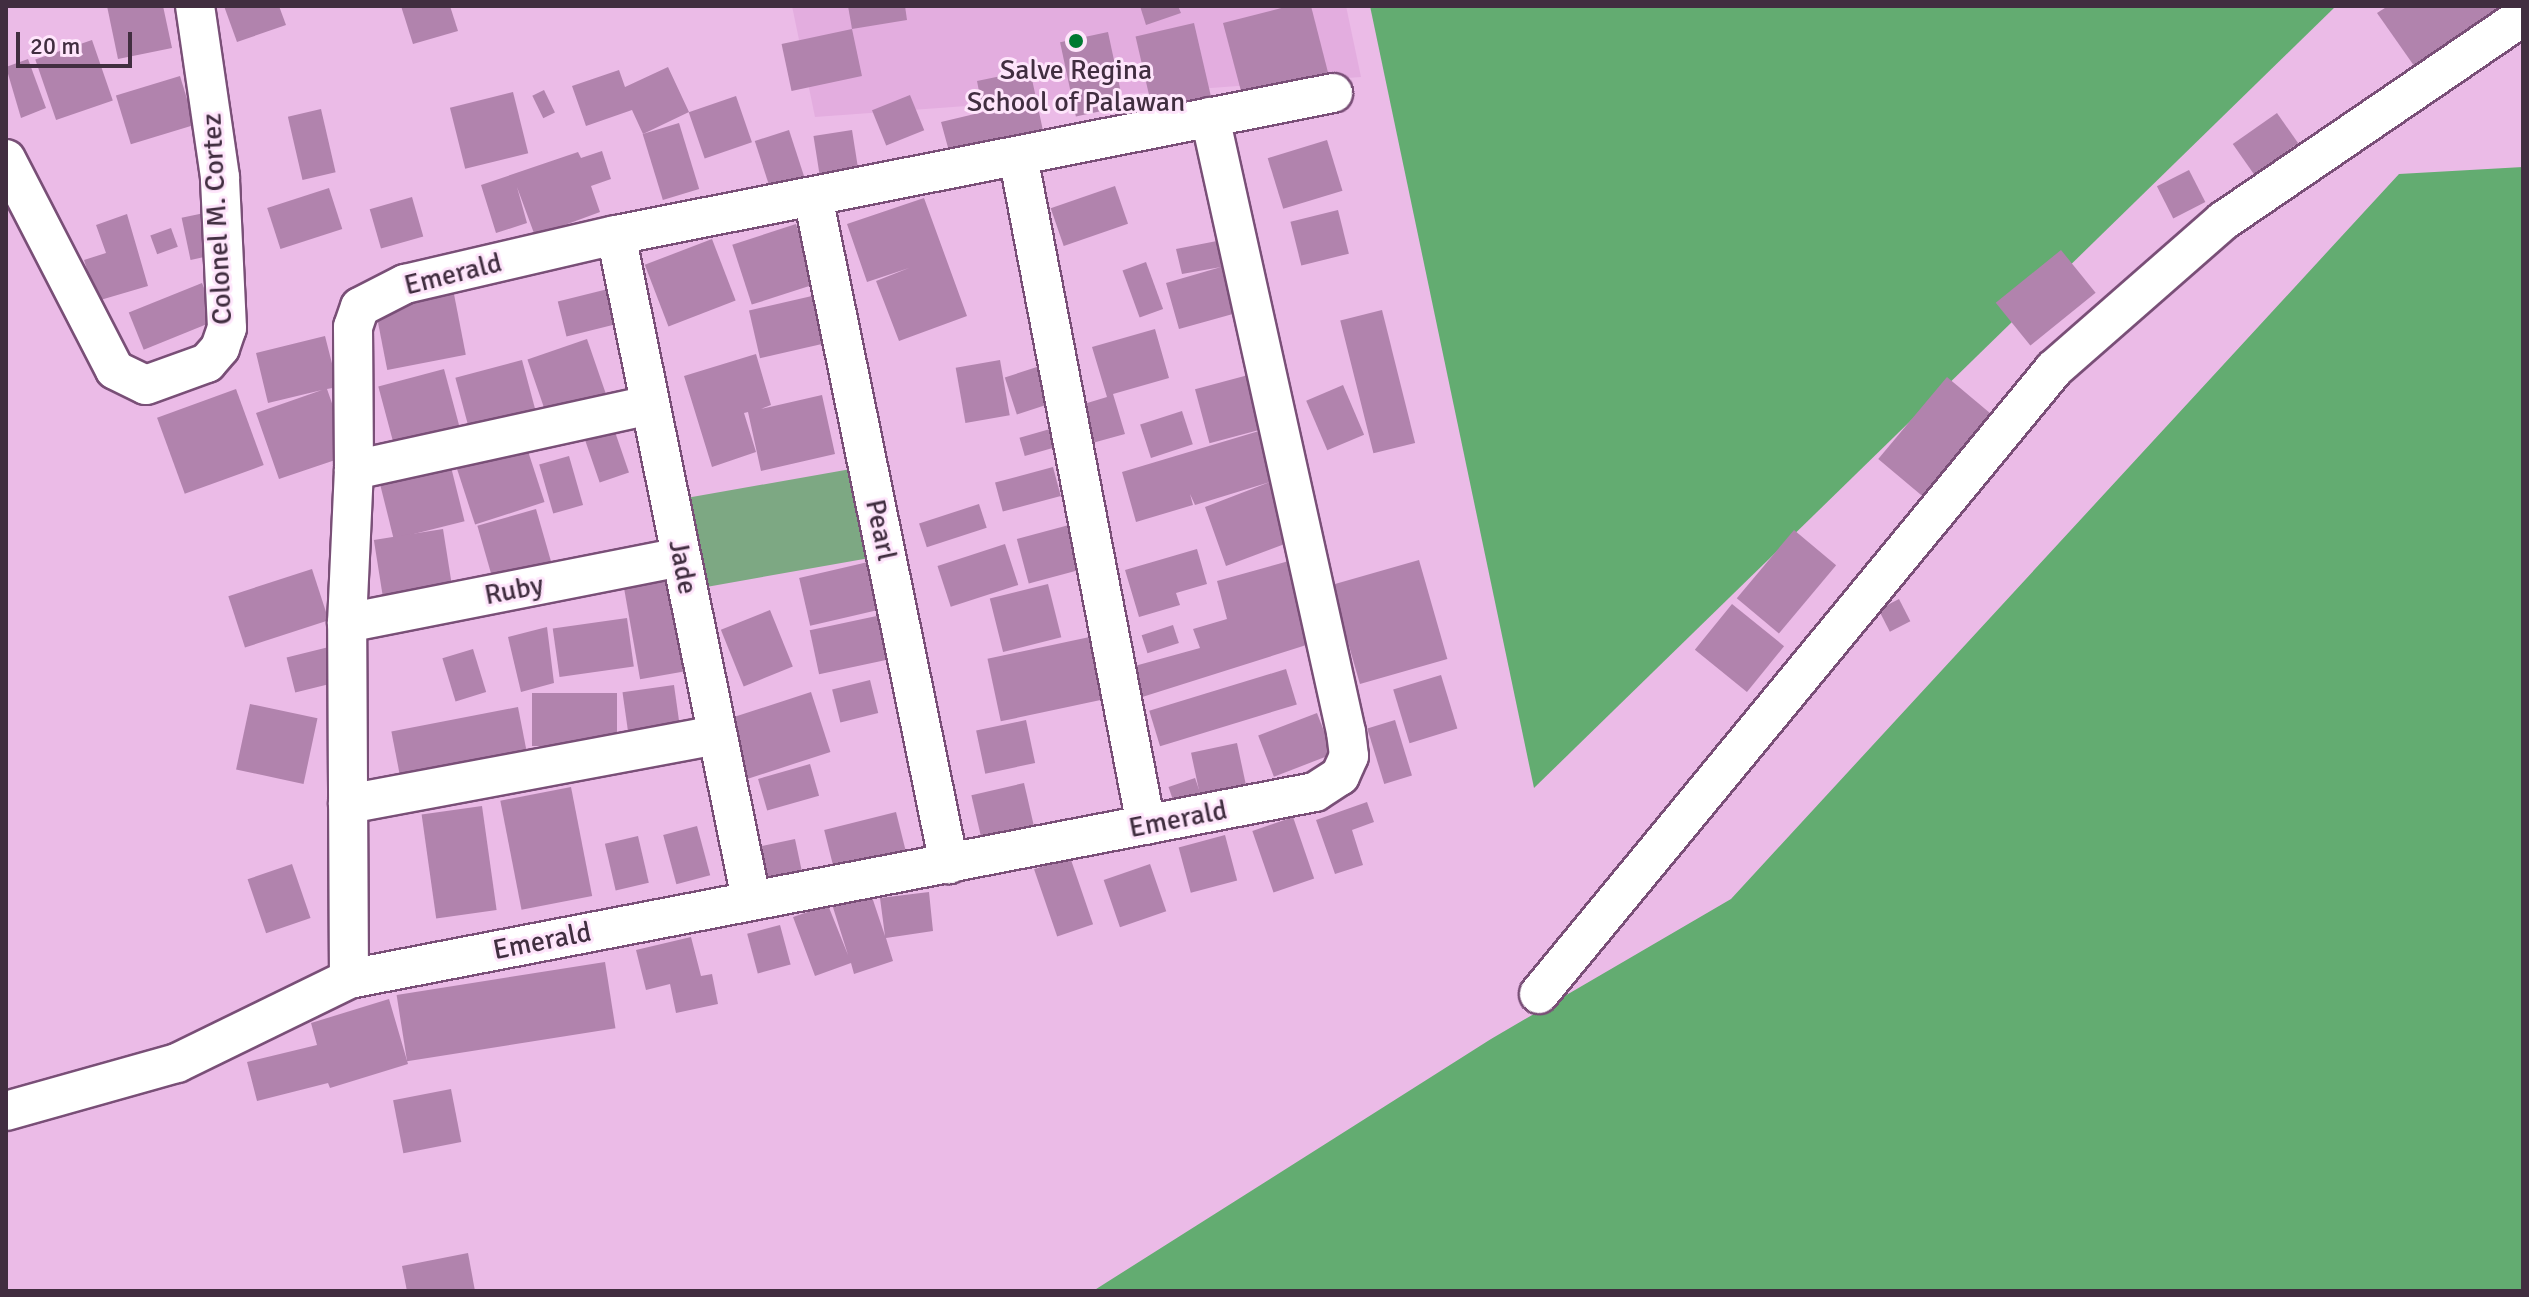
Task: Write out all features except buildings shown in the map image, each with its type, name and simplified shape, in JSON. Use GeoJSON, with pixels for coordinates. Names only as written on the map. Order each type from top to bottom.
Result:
{"type":"FeatureCollection","features":[{"type":"Feature","properties":{"kind":"street","name":"Colonel M. Cortez"},"geometry":{"type":"LineString","coordinates":[[6,159],[101,349],[129,381],[146,385],[207,363],[220,348],[227,328],[220,177],[195,6]]}},
{"type":"Feature","properties":{"kind":"street"},"geometry":{"type":"LineString","coordinates":[[1539,994],[2054,369],[2223,221],[2523,16]]}},
{"type":"Feature","properties":{"kind":"street","name":"Emerald"},"geometry":{"type":"LineString","coordinates":[[349,979],[347,623],[354,470],[353,327],[360,307],[405,284],[616,235],[1333,93]]}},
{"type":"Feature","properties":{"kind":"street","name":"Emerald"},"geometry":{"type":"LineString","coordinates":[[6,1111],[177,1063],[349,979],[1315,792],[1340,776],[1349,756],[1210,117]]}},
{"type":"Feature","properties":{"kind":"street"},"geometry":{"type":"LineString","coordinates":[[1018,156],[1146,825]]}},
{"type":"Feature","properties":{"kind":"street","name":"Pearl"},"geometry":{"type":"LineString","coordinates":[[813,197],[949,864]]}},
{"type":"Feature","properties":{"kind":"street","name":"Jade"},"geometry":{"type":"LineString","coordinates":[[616,235],[751,899]]}},
{"type":"Feature","properties":{"kind":"street"},"geometry":{"type":"LineString","coordinates":[[354,470],[650,405]]}},
{"type":"Feature","properties":{"kind":"street","name":"Ruby"},"geometry":{"type":"LineString","coordinates":[[347,623],[681,557]]}},
{"type":"Feature","properties":{"kind":"street"},"geometry":{"type":"LineString","coordinates":[[348,804],[717,735]]}},
{"type":"Feature","properties":{"kind":"shaded area","name":"Salve Regina School of Palawan"},"geometry":{"type":"Polygon","coordinates":[[[792,6],[1346,6],[1361,77],[815,117],[792,6]]]}},
{"type":"Feature","properties":{"kind":"green space"},"geometry":{"type":"Polygon","coordinates":[[[1370,6],[2336,6],[1534,788],[1370,6]]]}},
{"type":"Feature","properties":{"kind":"green space"},"geometry":{"type":"Polygon","coordinates":[[[2523,167],[2523,1291],[1093,1291],[1491,1039],[1731,899],[2399,174],[2523,167]]]}},
{"type":"Feature","properties":{"kind":"green space"},"geometry":{"type":"Polygon","coordinates":[[[851,469],[867,559],[696,589],[681,499],[851,469]]]}},
{"type":"Feature","properties":{"kind":"place","name":"Salve Regina School of Palawan"},"geometry":{"type":"Point","coordinates":[1076,41]}}]}
